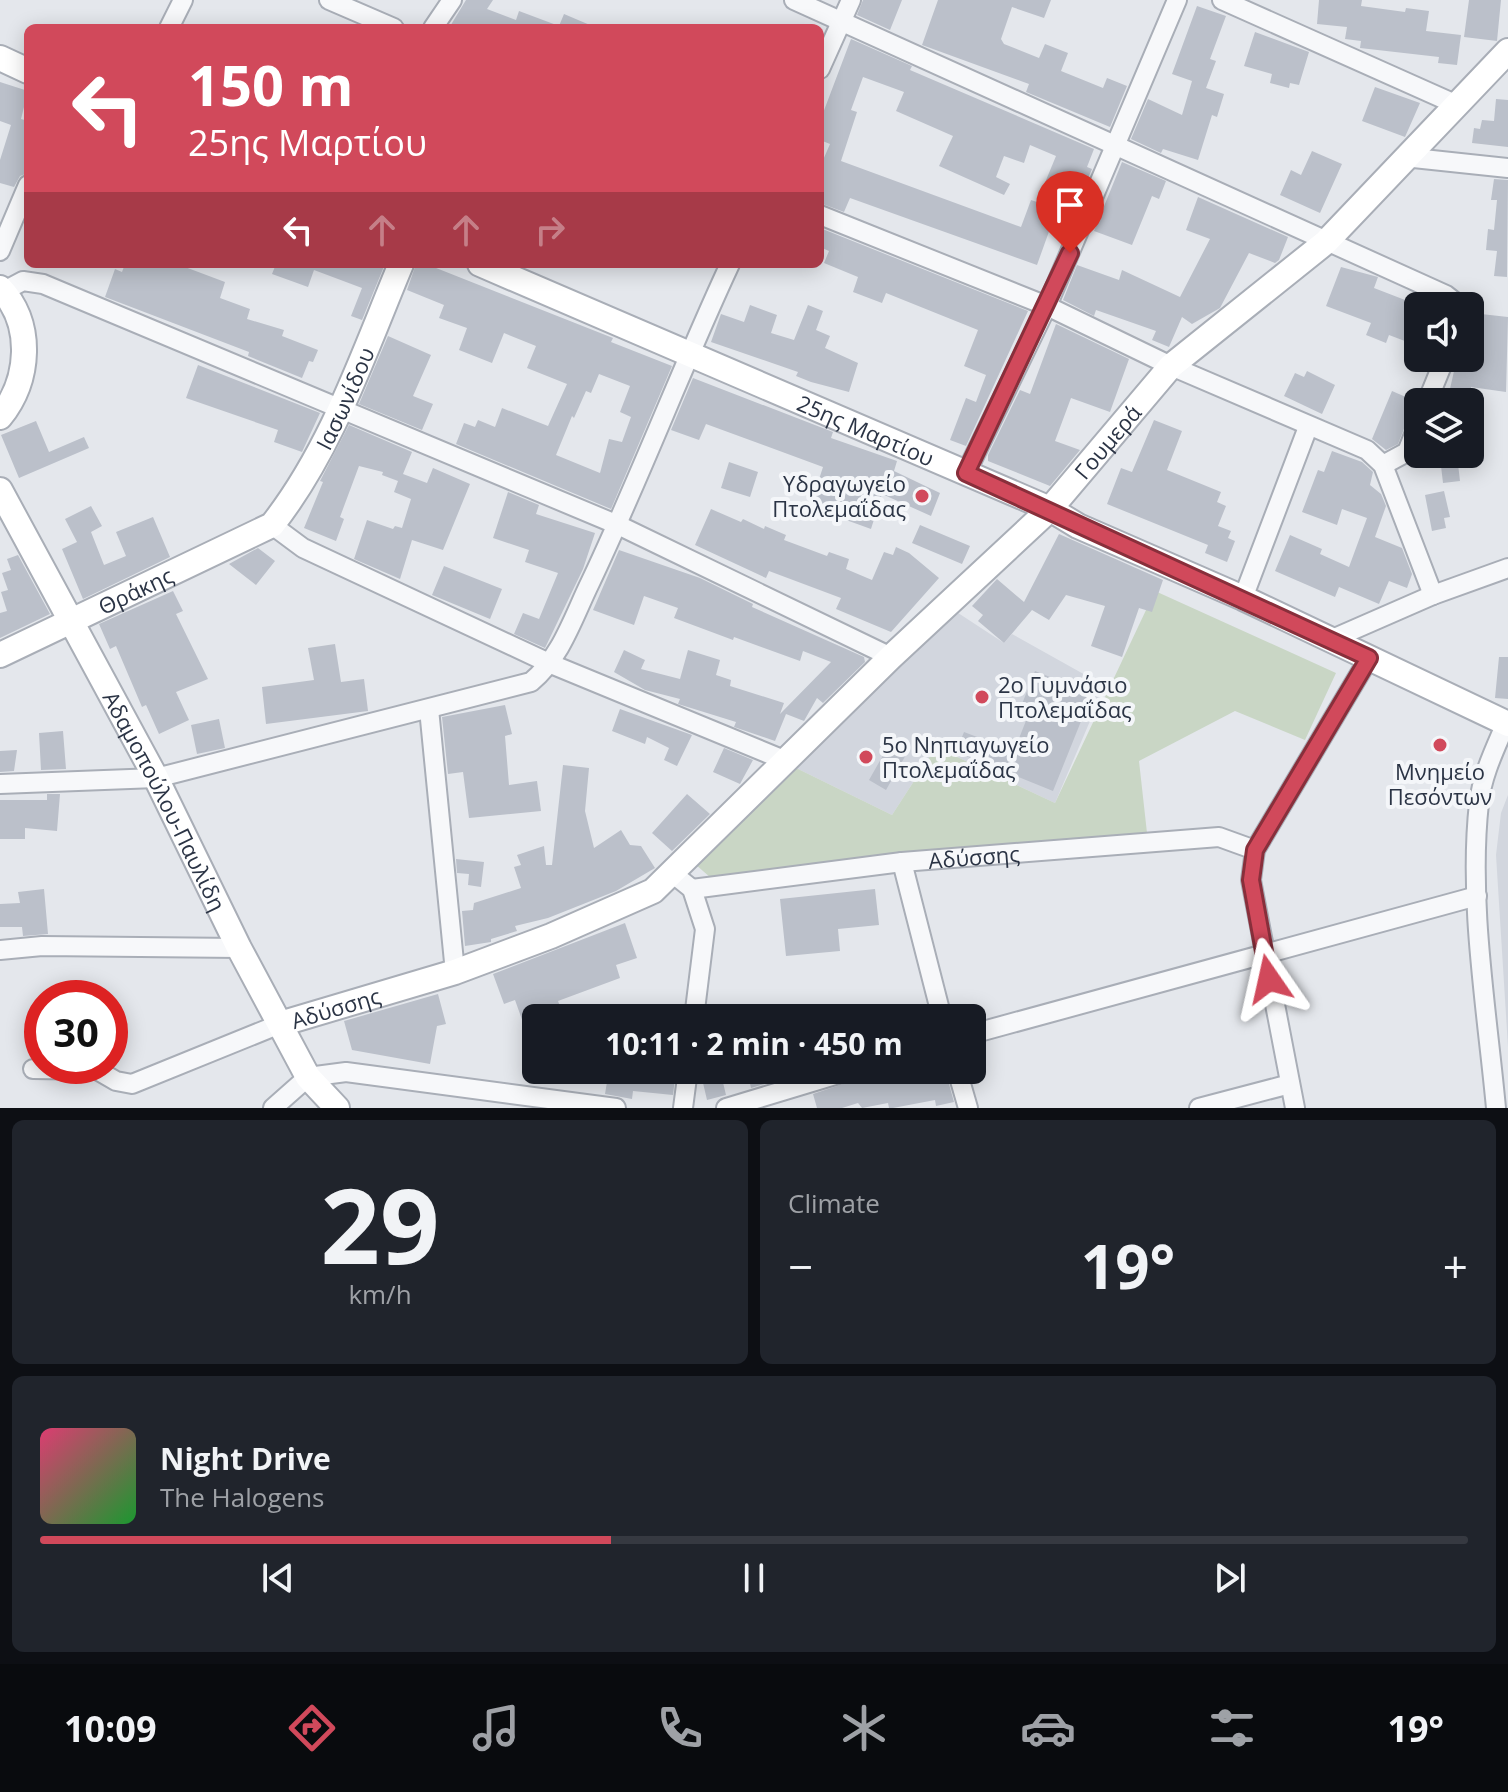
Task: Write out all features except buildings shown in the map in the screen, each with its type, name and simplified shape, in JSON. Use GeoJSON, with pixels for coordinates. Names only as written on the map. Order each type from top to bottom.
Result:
{"type":"FeatureCollection","features":[{"type":"Feature","properties":{"kind":"street"},"geometry":{"type":"LineString","coordinates":[[171,24],[183,0]]}},
{"type":"Feature","properties":{"kind":"street"},"geometry":{"type":"LineString","coordinates":[[329,0],[385,24]]}},
{"type":"Feature","properties":{"kind":"street"},"geometry":{"type":"LineString","coordinates":[[436,24],[452,0]]}},
{"type":"Feature","properties":{"kind":"street"},"geometry":{"type":"LineString","coordinates":[[794,0],[1439,292]]}},
{"type":"Feature","properties":{"kind":"street"},"geometry":{"type":"LineString","coordinates":[[824,60],[851,0]]}},
{"type":"Feature","properties":{"kind":"street"},"geometry":{"type":"LineString","coordinates":[[966,473],[1047,306],[1177,0]]}},
{"type":"Feature","properties":{"kind":"street"},"geometry":{"type":"LineString","coordinates":[[1222,0],[1455,104]]}},
{"type":"Feature","properties":{"kind":"street","name":"Γουμερά"},"geometry":{"type":"LineString","coordinates":[[636,898],[653,891],[891,657],[1050,509],[1171,366],[1326,242],[1508,51]]}},
{"type":"Feature","properties":{"kind":"street"},"geometry":{"type":"LineString","coordinates":[[0,58],[24,69]]}},
{"type":"Feature","properties":{"kind":"street"},"geometry":{"type":"LineString","coordinates":[[0,76],[24,86]]}},
{"type":"Feature","properties":{"kind":"street"},"geometry":{"type":"LineString","coordinates":[[1404,157],[1508,168]]}},
{"type":"Feature","properties":{"kind":"street"},"geometry":{"type":"LineString","coordinates":[[0,251],[24,194]]}},
{"type":"Feature","properties":{"kind":"street"},"geometry":{"type":"LineString","coordinates":[[824,217],[1047,306],[1171,366],[1367,450],[1383,465],[1433,595]]}},
{"type":"Feature","properties":{"kind":"street","name":"Ιασωνίδου"},"geometry":{"type":"LineString","coordinates":[[272,525],[286,507],[339,410],[399,268]]}},
{"type":"Feature","properties":{"kind":"street","name":"25ης Μαρτίου"},"geometry":{"type":"LineString","coordinates":[[489,268],[1050,509],[1078,526],[1243,598],[1507,723]]}},
{"type":"Feature","properties":{"kind":"street"},"geometry":{"type":"LineString","coordinates":[[0,784],[156,778],[531,682],[551,664],[618,525],[688,353],[728,268]]}},
{"type":"Feature","properties":{"kind":"street"},"geometry":{"type":"LineString","coordinates":[[0,417],[11,403],[23,375],[25,343],[17,312],[2,290],[23,281],[37,282],[618,525],[891,657]]}},
{"type":"Feature","properties":{"kind":"street"},"geometry":{"type":"LineString","coordinates":[[1243,598],[1308,427]]}},
{"type":"Feature","properties":{"kind":"street"},"geometry":{"type":"LineString","coordinates":[[1383,465],[1404,454]]}},
{"type":"Feature","properties":{"kind":"street","name":"Αδαμοπούλου-Παυλίδη"},"geometry":{"type":"LineString","coordinates":[[0,490],[156,778],[239,948],[308,1077],[337,1108]]}},
{"type":"Feature","properties":{"kind":"street"},"geometry":{"type":"LineString","coordinates":[[272,525],[303,548],[551,664],[784,760]]}},
{"type":"Feature","properties":{"kind":"street","name":"Θράκης"},"geometry":{"type":"LineString","coordinates":[[0,655],[73,623],[272,525]]}},
{"type":"Feature","properties":{"kind":"street"},"geometry":{"type":"LineString","coordinates":[[1330,640],[1433,595],[1508,568]]}},
{"type":"Feature","properties":{"kind":"street"},"geometry":{"type":"LineString","coordinates":[[1295,1108],[1251,880],[1255,850],[1369,658]]}},
{"type":"Feature","properties":{"kind":"street"},"geometry":{"type":"LineString","coordinates":[[429,709],[455,972]]}},
{"type":"Feature","properties":{"kind":"street"},"geometry":{"type":"LineString","coordinates":[[1496,1108],[1477,896],[1479,804],[1485,772],[1507,723]]}},
{"type":"Feature","properties":{"kind":"street","name":"Αδύσσης"},"geometry":{"type":"LineString","coordinates":[[692,889],[902,862],[1219,837],[1255,850]]}},
{"type":"Feature","properties":{"kind":"street"},"geometry":{"type":"LineString","coordinates":[[902,862],[938,1004]]}},
{"type":"Feature","properties":{"kind":"street"},"geometry":{"type":"LineString","coordinates":[[672,873],[692,889],[705,929],[696,1004]]}},
{"type":"Feature","properties":{"kind":"street"},"geometry":{"type":"LineString","coordinates":[[986,1030],[1477,896]]}},
{"type":"Feature","properties":{"kind":"street","name":"Αδύσσης"},"geometry":{"type":"LineString","coordinates":[[128,1083],[280,1024],[455,972],[551,936],[636,898]]}},
{"type":"Feature","properties":{"kind":"street"},"geometry":{"type":"LineString","coordinates":[[0,950],[42,946],[239,948]]}},
{"type":"Feature","properties":{"kind":"street"},"geometry":{"type":"LineString","coordinates":[[273,1108],[308,1077],[346,1072],[616,1108]]}},
{"type":"Feature","properties":{"kind":"street"},"geometry":{"type":"LineString","coordinates":[[683,1108],[686,1084]]}},
{"type":"Feature","properties":{"kind":"street"},"geometry":{"type":"LineString","coordinates":[[726,1108],[806,1084]]}},
{"type":"Feature","properties":{"kind":"street"},"geometry":{"type":"LineString","coordinates":[[961,1084],[968,1108]]}},
{"type":"Feature","properties":{"kind":"street"},"geometry":{"type":"LineString","coordinates":[[1199,1108],[1290,1084]]}},
{"type":"Feature","properties":{"kind":"shaded area","name":"2ο Γυμνάσιο Πτολεμαΐδας"},"geometry":{"type":"Polygon","coordinates":[[[952,609],[1004,643],[1012,634],[1105,686],[1055,803],[936,747],[892,815],[792,766],[952,609]]]}},
{"type":"Feature","properties":{"kind":"shaded area"},"geometry":{"type":"Polygon","coordinates":[[[1508,795],[1508,1047],[1496,855],[1501,813],[1508,795]]]}},
{"type":"Feature","properties":{"kind":"green space"},"geometry":{"type":"Polygon","coordinates":[[[1155,591],[1336,673],[1305,740],[1235,711],[1139,761],[1147,833],[711,878],[695,864],[792,766],[892,815],[936,747],[1055,803],[1155,591]]]}},
{"type":"Feature","properties":{"kind":"place","name":"Υδραγωγείο Πτολεμαΐδας"},"geometry":{"type":"Point","coordinates":[922,496]}},
{"type":"Feature","properties":{"kind":"place","name":"2ο Γυμνάσιο Πτολεμαΐδας"},"geometry":{"type":"Point","coordinates":[982,697]}},
{"type":"Feature","properties":{"kind":"place","name":"Μνημείο Πεσόντων"},"geometry":{"type":"Point","coordinates":[1440,745]}},
{"type":"Feature","properties":{"kind":"place","name":"5ο Νηπιαγωγείο Πτολεμαΐδας"},"geometry":{"type":"Point","coordinates":[866,757]}},
{"type":"Feature","properties":{"kind":"route"},"geometry":{"type":"LineString","coordinates":[[1070,253],[966,473],[1369,658],[1255,850],[1251,880],[1269,979]]}}]}
